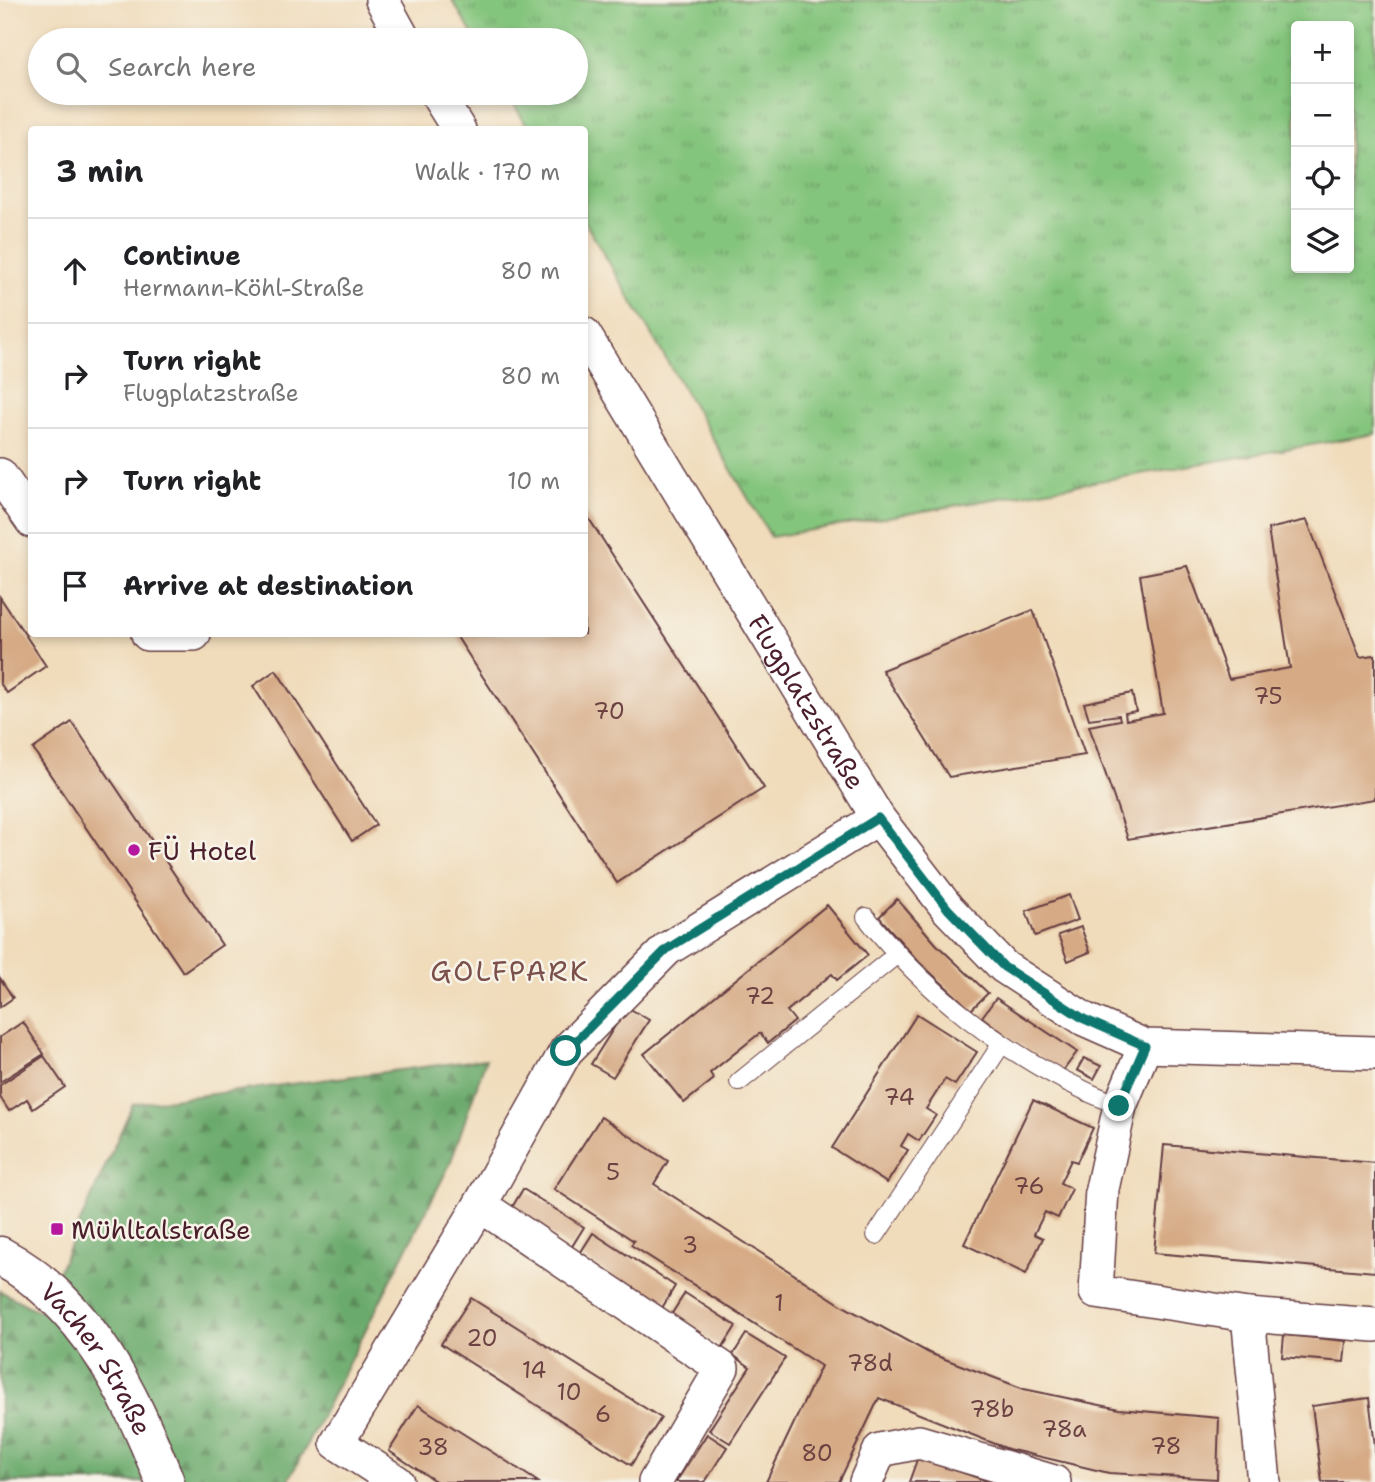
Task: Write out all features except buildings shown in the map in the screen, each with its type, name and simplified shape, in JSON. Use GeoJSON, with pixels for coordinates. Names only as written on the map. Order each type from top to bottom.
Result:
{"type":"FeatureCollection","features":[{"type":"Feature","properties":{"kind":"street"},"geometry":{"type":"LineString","coordinates":[[382,0],[397,28]]}},
{"type":"Feature","properties":{"kind":"street"},"geometry":{"type":"LineString","coordinates":[[443,105],[457,126]]}},
{"type":"Feature","properties":{"kind":"street","name":"Flugplatzstraße"},"geometry":{"type":"LineString","coordinates":[[588,350],[594,374],[878,818],[948,909],[1004,967],[1084,1019],[1145,1046],[1375,1053]]}},
{"type":"Feature","properties":{"kind":"street"},"geometry":{"type":"LineString","coordinates":[[0,475],[28,515]]}},
{"type":"Feature","properties":{"kind":"street"},"geometry":{"type":"LineString","coordinates":[[397,1482],[337,1443],[480,1205],[566,1051],[667,949],[878,818]]}},
{"type":"Feature","properties":{"kind":"street"},"geometry":{"type":"LineString","coordinates":[[1145,1046],[1119,1106],[1102,1189],[1096,1292],[1248,1315],[1375,1325]]}},
{"type":"Feature","properties":{"kind":"street"},"geometry":{"type":"LineString","coordinates":[[480,1205],[722,1368],[655,1482]]}},
{"type":"Feature","properties":{"kind":"street","name":"Vacher Straße"},"geometry":{"type":"LineString","coordinates":[[0,1256],[31,1272],[82,1321],[136,1409],[165,1482]]}},
{"type":"Feature","properties":{"kind":"street"},"geometry":{"type":"LineString","coordinates":[[1248,1315],[1264,1482]]}},
{"type":"Feature","properties":{"kind":"street"},"geometry":{"type":"LineString","coordinates":[[866,1482],[880,1450],[919,1442],[1054,1482]]}},
{"type":"Feature","properties":{"kind":"lane"},"geometry":{"type":"LineString","coordinates":[[866,917],[896,955],[953,1009],[1001,1045],[1067,1084],[1119,1106]]}},
{"type":"Feature","properties":{"kind":"lane"},"geometry":{"type":"LineString","coordinates":[[739,1082],[896,955]]}},
{"type":"Feature","properties":{"kind":"lane"},"geometry":{"type":"LineString","coordinates":[[876,1235],[1001,1045]]}},
{"type":"Feature","properties":{"kind":"green space"},"geometry":{"type":"Polygon","coordinates":[[[452,0],[1375,0],[1375,434],[771,537],[588,227],[588,126],[527,126],[514,105],[588,105],[588,28],[469,28],[452,0]]]}},
{"type":"Feature","properties":{"kind":"green space"},"geometry":{"type":"Polygon","coordinates":[[[486,1059],[450,1164],[288,1482],[0,1482],[0,1291],[40,1312],[133,1104],[486,1059]]]}},
{"type":"Feature","properties":{"kind":"place","name":"FÜ Hotel"},"geometry":{"type":"Point","coordinates":[134,850]}},
{"type":"Feature","properties":{"kind":"place","name":"Mühltalstraße"},"geometry":{"type":"Point","coordinates":[57,1229]}},
{"type":"Feature","properties":{"kind":"district","name":"GOLFPARK"},"geometry":{"type":"Point","coordinates":[510,971]}},
{"type":"Feature","properties":{"kind":"route"},"geometry":{"type":"LineString","coordinates":[[566,1051],[667,949],[878,818],[906,858],[948,909],[1004,967],[1084,1019],[1145,1046],[1119,1106]]}}]}
